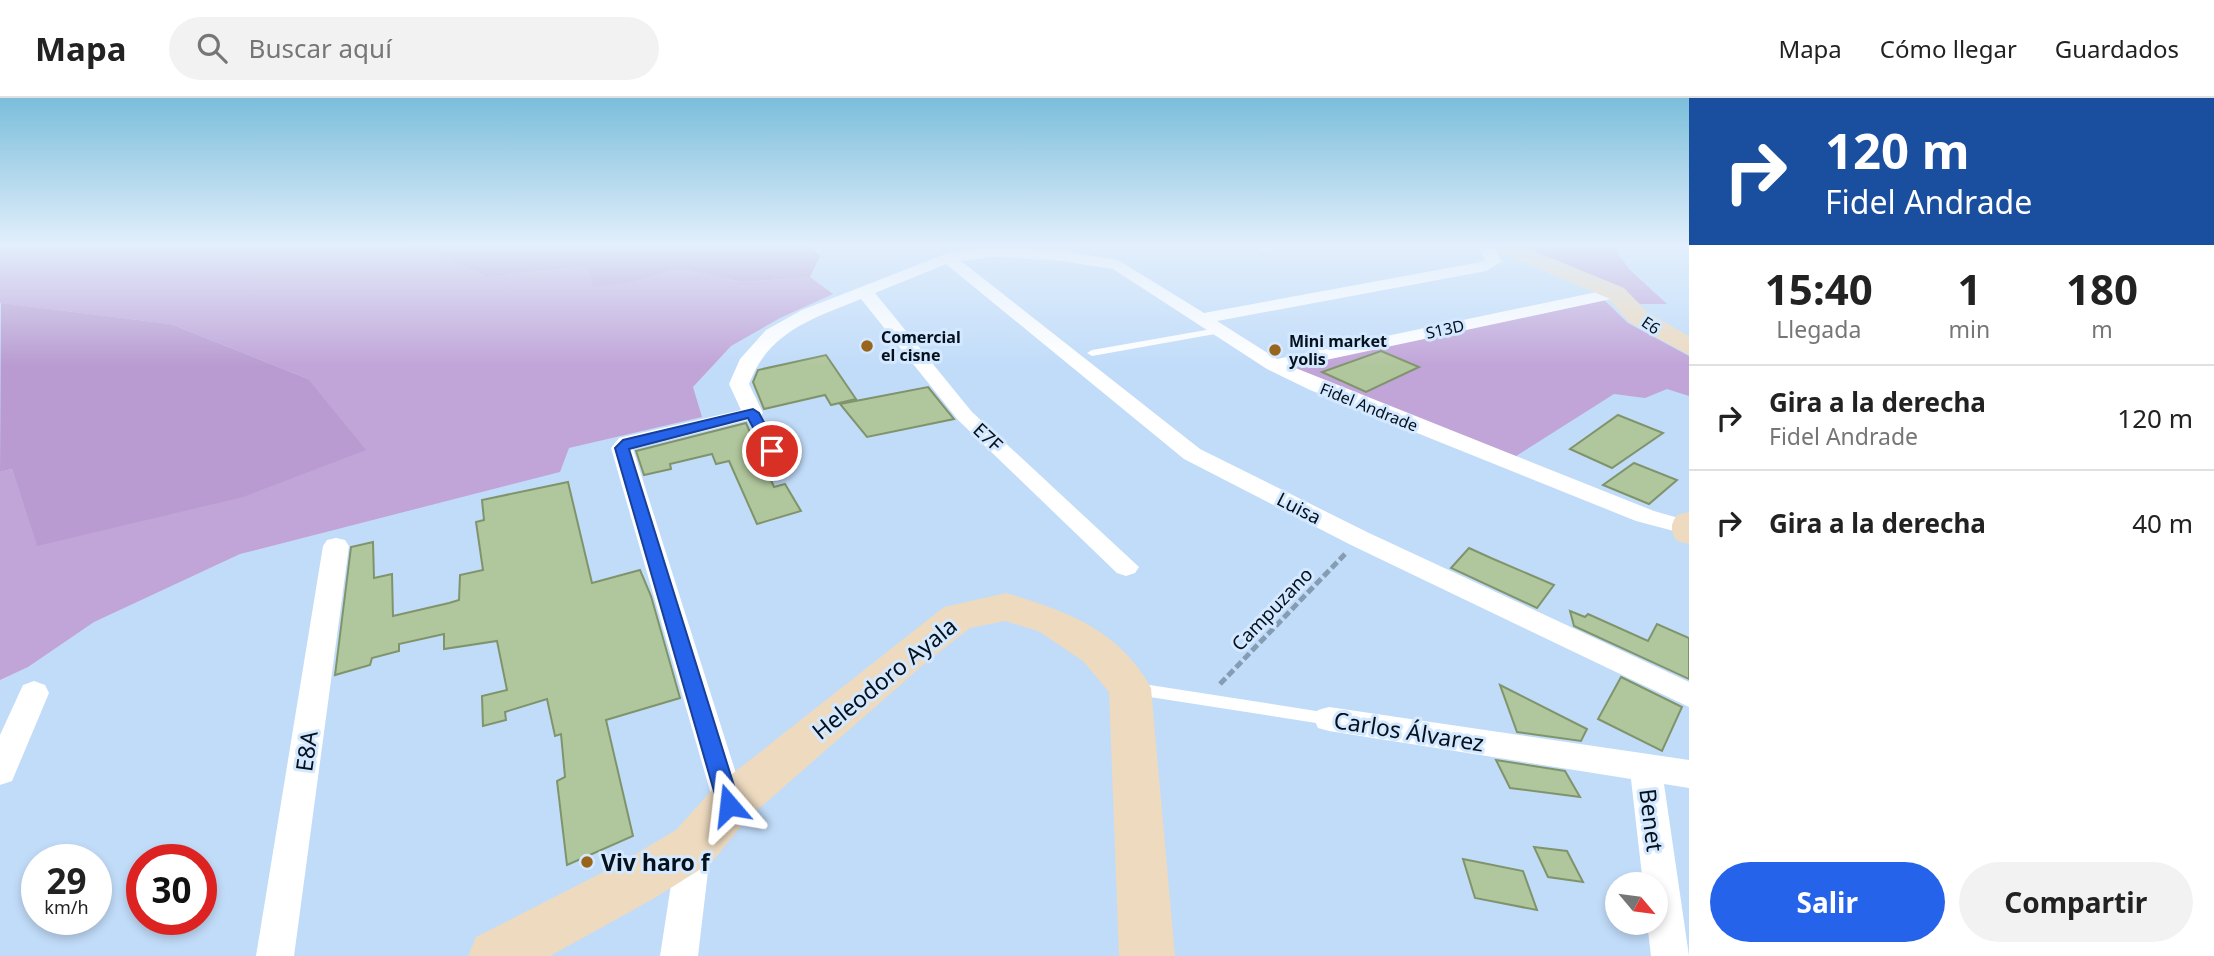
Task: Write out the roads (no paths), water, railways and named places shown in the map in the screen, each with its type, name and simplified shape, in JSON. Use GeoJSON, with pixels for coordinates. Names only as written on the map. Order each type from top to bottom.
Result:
{"type":"FeatureCollection","features":[{"type":"Feature","properties":{"kind":"street","name":"Fidel Andrade"},"geometry":{"type":"LineString","coordinates":[[753,413],[739,384],[749,359],[772,334],[880,286]]}},
{"type":"Feature","properties":{"kind":"street","name":"Luisa"},"geometry":{"type":"LineString","coordinates":[[983,286],[1182,447],[1360,539],[1689,695]]}},
{"type":"Feature","properties":{"kind":"street","name":"Fidel Andrade"},"geometry":{"type":"LineString","coordinates":[[1152,286],[1273,365],[1371,410],[1645,516],[1688,528]]}},
{"type":"Feature","properties":{"kind":"street"},"geometry":{"type":"LineString","coordinates":[[1203,318],[1377,286]]}},
{"type":"Feature","properties":{"kind":"street","name":"E6"},"geometry":{"type":"LineString","coordinates":[[1599,286],[1616,293],[1639,317],[1689,346]]}},
{"type":"Feature","properties":{"kind":"street","name":"E7F"},"geometry":{"type":"LineString","coordinates":[[865,292],[965,416],[1126,568]]}},
{"type":"Feature","properties":{"kind":"street","name":"S13D"},"geometry":{"type":"LineString","coordinates":[[1273,365],[1616,293]]}},
{"type":"Feature","properties":{"kind":"street"},"geometry":{"type":"LineString","coordinates":[[729,805],[622,448],[628,443],[753,413]]}},
{"type":"Feature","properties":{"kind":"street","name":"E8A"},"geometry":{"type":"LineString","coordinates":[[275,956],[336,546]]}},
{"type":"Feature","properties":{"kind":"street","name":"Heleodoro Ayala"},"geometry":{"type":"LineString","coordinates":[[497,956],[635,882],[694,846],[729,805],[958,617],[1006,607],[1052,621],[1097,650],[1129,688]]}},
{"type":"Feature","properties":{"kind":"street"},"geometry":{"type":"LineString","coordinates":[[1129,688],[1147,956]]}},
{"type":"Feature","properties":{"kind":"street"},"geometry":{"type":"LineString","coordinates":[[0,771],[34,693]]}},
{"type":"Feature","properties":{"kind":"street","name":"Carlos Álvarez"},"geometry":{"type":"LineString","coordinates":[[1329,719],[1689,774]]}},
{"type":"Feature","properties":{"kind":"street","name":"Benet"},"geometry":{"type":"LineString","coordinates":[[1646,768],[1670,956]]}},
{"type":"Feature","properties":{"kind":"street"},"geometry":{"type":"LineString","coordinates":[[679,956],[694,846]]}},
{"type":"Feature","properties":{"kind":"lane"},"geometry":{"type":"LineString","coordinates":[[1092,352],[1223,330]]}},
{"type":"Feature","properties":{"kind":"lane"},"geometry":{"type":"LineString","coordinates":[[753,413],[772,451]]}},
{"type":"Feature","properties":{"kind":"lane","name":"Carlos Álvarez"},"geometry":{"type":"LineString","coordinates":[[1129,688],[1329,719]]}},
{"type":"Feature","properties":{"kind":"place","name":"Comercial el cisne"},"geometry":{"type":"Point","coordinates":[867,346]}},
{"type":"Feature","properties":{"kind":"place","name":"Mini market yolis"},"geometry":{"type":"Point","coordinates":[1275,350]}},
{"type":"Feature","properties":{"kind":"place","name":"Viv haro f"},"geometry":{"type":"Point","coordinates":[587,862]}}]}
